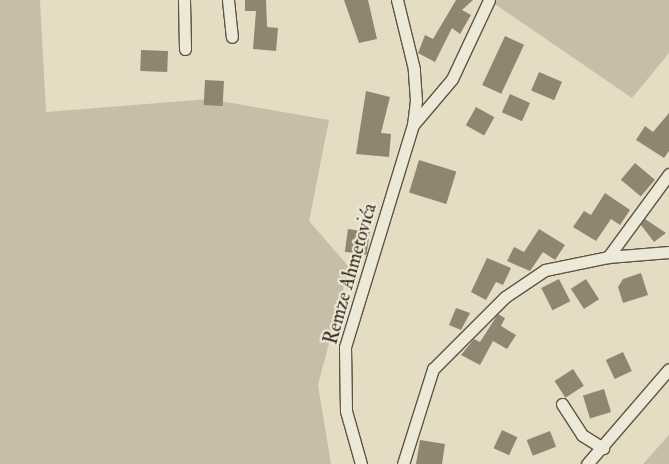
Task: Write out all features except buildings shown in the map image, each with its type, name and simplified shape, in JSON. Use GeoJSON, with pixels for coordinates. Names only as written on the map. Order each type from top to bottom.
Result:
{"type":"FeatureCollection","features":[{"type":"Feature","properties":{"kind":"street"},"geometry":{"type":"LineString","coordinates":[[184,0],[185,49]]}},
{"type":"Feature","properties":{"kind":"street"},"geometry":{"type":"LineString","coordinates":[[228,0],[232,37]]}},
{"type":"Feature","properties":{"kind":"street","name":"Remze Ahmetovića"},"geometry":{"type":"LineString","coordinates":[[361,464],[346,411],[345,346],[414,125],[414,69],[397,0]]}},
{"type":"Feature","properties":{"kind":"street","name":"Remze Ahmetovića"},"geometry":{"type":"LineString","coordinates":[[414,125],[452,79],[489,0]]}},
{"type":"Feature","properties":{"kind":"street"},"geometry":{"type":"LineString","coordinates":[[608,257],[669,174]]}},
{"type":"Feature","properties":{"kind":"street"},"geometry":{"type":"LineString","coordinates":[[403,464],[423,390],[441,356],[505,297],[545,270],[608,257],[669,252]]}},
{"type":"Feature","properties":{"kind":"street"},"geometry":{"type":"LineString","coordinates":[[587,464],[603,448],[669,369]]}},
{"type":"Feature","properties":{"kind":"street"},"geometry":{"type":"LineString","coordinates":[[562,404],[582,434],[603,448]]}},
{"type":"Feature","properties":{"kind":"shaded area"},"geometry":{"type":"Polygon","coordinates":[[[0,0],[40,0],[46,112],[209,99],[329,120],[309,221],[349,267],[318,385],[331,464],[0,464],[0,0]]]}},
{"type":"Feature","properties":{"kind":"shaded area"},"geometry":{"type":"Polygon","coordinates":[[[489,0],[669,0],[669,53],[632,98],[489,0]]]}},
{"type":"Feature","properties":{"kind":"shaded area"},"geometry":{"type":"Polygon","coordinates":[[[669,435],[669,464],[643,464],[669,435]]]}}]}
